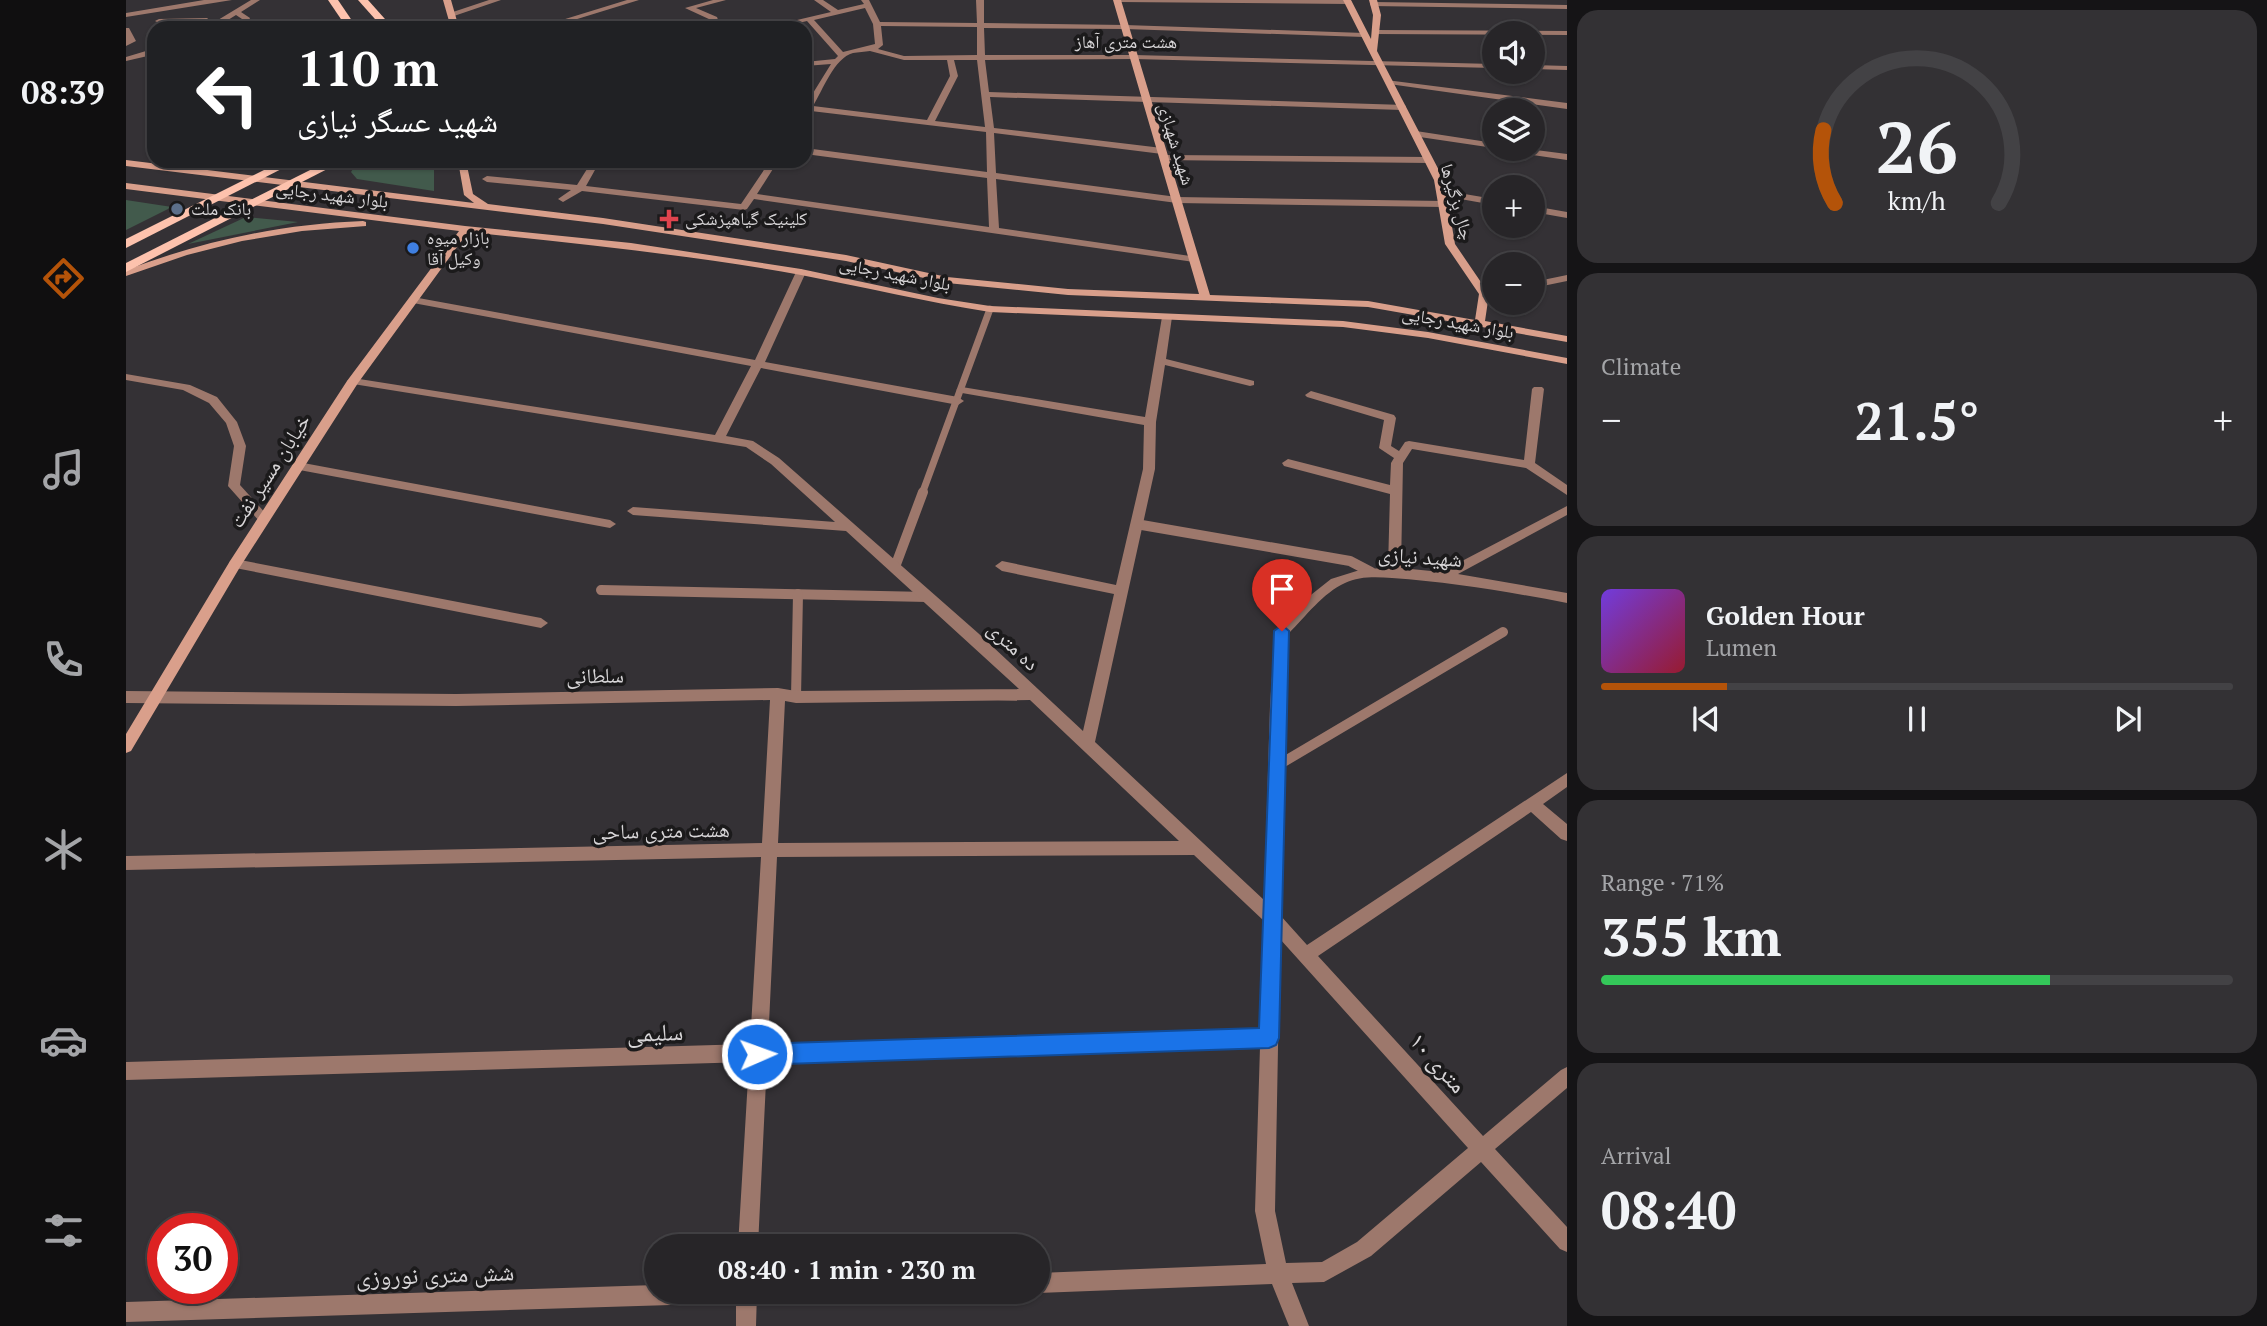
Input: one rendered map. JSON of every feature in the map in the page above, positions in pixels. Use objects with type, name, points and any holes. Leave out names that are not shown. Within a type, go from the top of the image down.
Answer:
[{"type":"main road","points":[[333,0],[347,21]]},
{"type":"main road","points":[[363,0],[382,21]]},
{"type":"main road","points":[[447,0],[453,21]]},
{"type":"main road","name":"شهید شهبازی","points":[[1118,0],[1206,296]]},
{"type":"main road","name":"چال بزگیرها","points":[[1347,1],[1429,160],[1441,193],[1451,244],[1482,284]]},
{"type":"main road","points":[[1373,2],[1377,15],[1373,51]]},
{"type":"main road","points":[[126,163],[147,165]]},
{"type":"main road","name":"بلوار شهید رجایی","points":[[172,168],[290,185],[603,221],[832,256],[947,279],[1068,292],[1368,304],[1567,339]]},
{"type":"main road","points":[[126,244],[277,168]]},
{"type":"main road","points":[[126,271],[323,168]]},
{"type":"main road","points":[[463,168],[466,188],[474,201],[513,212]]},
{"type":"main road","name":"بلوار شهید رجایی","points":[[126,186],[414,223],[631,246],[801,272],[912,296],[990,309],[1343,324],[1428,335],[1567,361]]},
{"type":"main road","points":[[126,271],[204,246],[266,233],[333,225],[414,223]]},
{"type":"main road","name":"خیابان مسیر نفت","points":[[126,747],[235,564],[353,381],[465,229]]},
{"type":"main road","points":[[912,296],[924,275]]},
{"type":"main road","points":[[938,301],[947,279]]},
{"type":"main road","name":"چال بزگیرها","points":[[1480,323],[1482,315]]},
{"type":"street","points":[[126,15],[184,4],[228,0]]},
{"type":"street","points":[[220,21],[256,0]]},
{"type":"street","points":[[451,14],[497,0]]},
{"type":"street","points":[[564,21],[635,0]]},
{"type":"street","points":[[715,21],[690,8],[722,0]]},
{"type":"street","points":[[818,0],[836,12]]},
{"type":"street","points":[[980,0],[981,58],[990,130],[989,175],[994,230]]},
{"type":"street","points":[[1118,0],[1347,1]]},
{"type":"street","points":[[1373,2],[1563,5],[1567,19]]},
{"type":"street","points":[[796,21],[865,3],[877,24],[879,45],[873,50],[852,51],[840,58],[812,63]]},
{"type":"street","points":[[236,12],[246,18],[245,21]]},
{"type":"street","points":[[159,21],[207,21]]},
{"type":"street","points":[[812,23],[840,58]]},
{"type":"street","points":[[877,24],[1125,27],[1364,35]]},
{"type":"street","points":[[126,30],[132,41],[126,44]]},
{"type":"street","points":[[1376,32],[1567,33]]},
{"type":"street","name":"هشت متری آهاز","points":[[873,50],[904,58],[1133,57],[1482,66]]},
{"type":"street","points":[[126,59],[147,54]]},
{"type":"street","points":[[812,102],[840,58]]},
{"type":"street","points":[[930,123],[954,76],[950,58]]},
{"type":"street","points":[[1545,67],[1567,68]]},
{"type":"street","points":[[1389,82],[1567,106]]},
{"type":"street","points":[[984,94],[1402,107]]},
{"type":"street","points":[[812,112],[990,130],[1163,154],[1429,160]]},
{"type":"street","points":[[1416,134],[1482,144]]},
{"type":"street","points":[[812,152],[1177,200],[1443,204]]},
{"type":"street","points":[[1545,154],[1567,157]]},
{"type":"street","points":[[563,199],[580,188],[592,168]]},
{"type":"street","points":[[487,179],[744,207],[769,168]]},
{"type":"street","points":[[1441,193],[1482,200]]},
{"type":"street","points":[[751,196],[1194,259]]},
{"type":"street","points":[[1545,211],[1567,215]]},
{"type":"street","points":[[722,434],[801,272]]},
{"type":"street","points":[[1545,283],[1567,278]]},
{"type":"street","points":[[413,300],[759,362],[960,395],[1150,422]]},
{"type":"street","points":[[1087,744],[1149,468],[1150,422],[1167,317]]},
{"type":"street","points":[[1161,360],[1250,383]]},
{"type":"street","points":[[126,377],[186,387],[214,400],[231,422],[240,446],[234,486],[264,519]]},
{"type":"street","name":"ده متری","points":[[353,381],[722,434],[749,443],[775,461],[1035,694],[1272,918]]},
{"type":"street","points":[[1529,465],[1538,389]]},
{"type":"street","points":[[1311,395],[1390,418],[1385,448],[1401,457]]},
{"type":"street","points":[[1394,574],[1396,463],[1409,445],[1529,465],[1567,491]]},
{"type":"street","points":[[1287,463],[1396,491]]},
{"type":"street","points":[[298,466],[610,524]]},
{"type":"street","points":[[1442,577],[1567,510]]},
{"type":"street","points":[[633,511],[849,527]]},
{"type":"street","points":[[235,564],[541,623]]},
{"type":"street","points":[[1002,566],[1121,591]]},
{"type":"street","name":"شهید نیازی","points":[[1299,1326],[1279,1276],[1265,1211],[1275,767],[1282,631],[1342,578],[1371,572],[1442,577],[1567,598]]},
{"type":"street","name":"سلطانی","points":[[126,697],[456,700],[1035,694]]},
{"type":"street","points":[[749,1234],[768,850],[787,695]]},
{"type":"street","points":[[1306,955],[1567,779]]},
{"type":"street","points":[[1531,803],[1567,834]]},
{"type":"street","name":"هشت متری ساحی","points":[[126,863],[768,850],[1198,848]]},
{"type":"street","name":"۱۰ متری","points":[[1272,918],[1567,1242]]},
{"type":"street","name":"سلیمی","points":[[126,1071],[1269,1038]]},
{"type":"street","points":[[1050,1283],[1279,1276],[1324,1272],[1364,1249],[1567,1076]]},
{"type":"street","name":"شش متری نوروزی","points":[[126,1312],[644,1295]]},
{"type":"street","points":[[746,1326],[747,1304]]},
{"type":"lane","points":[[895,567],[990,309]]},
{"type":"lane","points":[[1136,524],[1350,561],[1371,572]]},
{"type":"lane","points":[[601,590],[928,597]]},
{"type":"lane","points":[[787,695],[798,594]]},
{"type":"lane","points":[[1275,767],[1503,632]]},
{"type":"green space","points":[[354,168],[434,168],[434,191],[357,179],[351,172]]},
{"type":"green space","points":[[126,200],[172,207],[126,230]]},
{"type":"green space","points":[[246,217],[298,222],[188,244]]},
{"type":"place","name":"بانک ملت","points":[[177,209]]},
{"type":"place","name":"کلینیک گیاهپزشکی","points":[[669,219]]},
{"type":"place","name":"بازار میوه وکیل آقا","points":[[413,248]]},
{"type":"route","points":[[757,1054],[1269,1038],[1276,726],[1282,631]]}]
